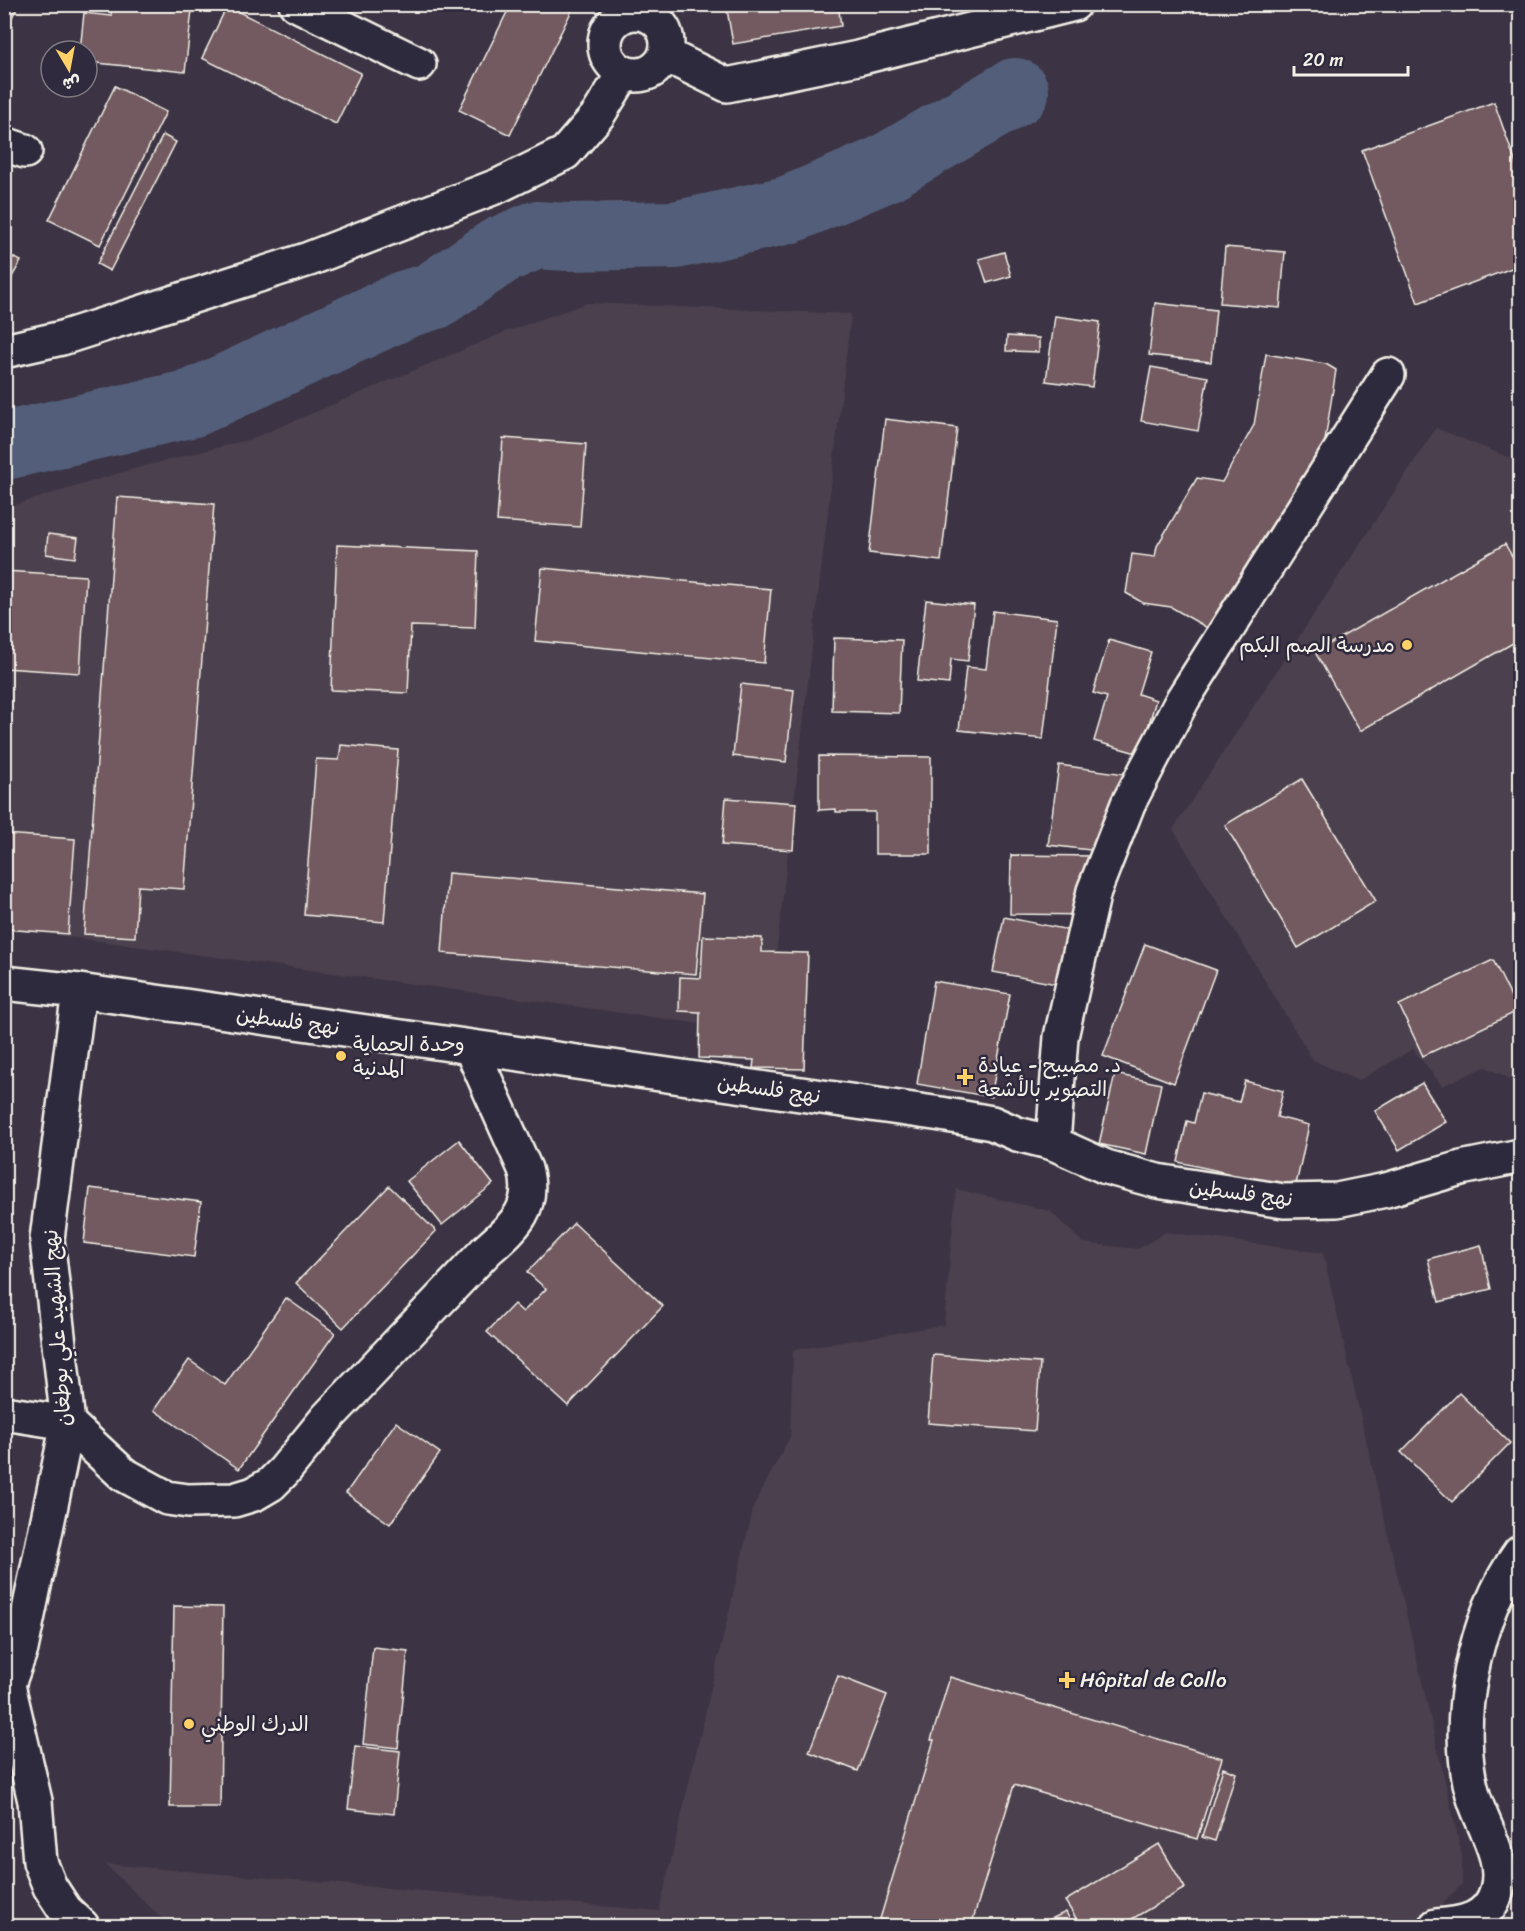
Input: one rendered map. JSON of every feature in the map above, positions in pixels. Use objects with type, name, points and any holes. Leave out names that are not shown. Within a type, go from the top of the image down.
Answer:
[{"type":"street","points":[[296,4],[419,64]]},
{"type":"street","points":[[666,55],[727,85],[858,58],[1074,4]]},
{"type":"street","points":[[625,9],[655,18],[667,35],[666,55],[654,70],[644,75],[634,76],[624,73],[609,61],[604,42],[610,25],[625,9]]},
{"type":"street","points":[[4,351],[62,338],[309,259],[500,185],[565,153],[598,115],[624,73]]},
{"type":"street","points":[[1053,1143],[1060,1038],[1094,891],[1128,804],[1183,699],[1388,375]]},
{"type":"street","name":"نهج فلسطين","points":[[4,983],[79,991],[908,1109],[992,1123],[1017,1134],[1053,1143],[1106,1167],[1157,1181],[1284,1201],[1337,1200],[1386,1190],[1461,1168],[1521,1156]]},
{"type":"street","name":"نهج الشهيد علي بوطغان","points":[[6,1690],[21,1649],[68,1423],[47,1239],[79,991]]},
{"type":"street","points":[[4,1413],[68,1423],[123,1474],[167,1498],[188,1501],[234,1500],[254,1494],[271,1484],[327,1418],[487,1250],[513,1227],[527,1203],[529,1184],[525,1169],[471,1048]]},
{"type":"street","points":[[1436,1926],[1458,1924],[1479,1918],[1490,1906],[1509,1894],[1474,1797],[1466,1758],[1466,1713],[1473,1661],[1486,1614],[1512,1565],[1521,1553]]},
{"type":"street","points":[[6,1690],[35,1801],[40,1862],[50,1887],[82,1926]]},
{"type":"shaded area","points":[[587,303],[851,314],[767,1033],[5,928],[5,508],[129,470],[251,439],[505,332]]},
{"type":"shaded area","name":"مدرسة الصم البكم","points":[[1436,428],[1520,462],[1520,1083],[1485,1067],[1442,1086],[1413,1049],[1358,1081],[1313,1060],[1173,829]]},
{"type":"shaded area","name":"Hôpital de Collo","points":[[956,1189],[1050,1211],[1083,1243],[1138,1249],[1166,1232],[1323,1253],[1462,1855],[1462,1884],[1430,1917],[1358,1926],[170,1926],[105,1864],[659,1911],[754,1505],[790,1437],[793,1350],[944,1325]]},
{"type":"building","points":[[4,4],[19,4],[7,27],[4,25]]},
{"type":"building","points":[[112,4],[143,4],[192,10],[185,72],[99,63],[99,39],[81,39],[84,13],[111,16]]},
{"type":"building","points":[[436,4],[456,4],[449,14]]},
{"type":"building","points":[[511,4],[575,4],[510,135],[459,110]]},
{"type":"building","points":[[726,4],[838,4],[841,26],[733,44]]},
{"type":"building","points":[[227,6],[361,73],[336,124],[202,58]]},
{"type":"building","points":[[115,86],[166,112],[100,245],[49,220]]},
{"type":"building","points":[[1494,102],[1520,175],[1520,265],[1418,303],[1362,150]]},
{"type":"building","points":[[163,135],[176,142],[110,271],[97,264]]},
{"type":"building","points":[[1225,247],[1285,252],[1280,308],[1220,303]]},
{"type":"building","points":[[1004,252],[1011,276],[987,283],[979,259]]},
{"type":"building","points":[[4,253],[21,261],[4,291]]},
{"type":"building","points":[[1155,303],[1216,310],[1211,362],[1149,355]]},
{"type":"building","points":[[1055,316],[1100,322],[1092,387],[1046,381]]},
{"type":"building","points":[[1007,336],[1039,338],[1039,352],[1006,351]]},
{"type":"building","points":[[1266,354],[1326,364],[1336,370],[1324,447],[1216,633],[1171,607],[1143,603],[1126,593],[1132,554],[1155,557],[1157,546],[1197,478],[1222,482],[1254,425]]},
{"type":"building","points":[[1151,367],[1208,377],[1198,431],[1141,421]]},
{"type":"building","points":[[885,419],[957,428],[941,561],[869,553]]},
{"type":"building","points":[[503,438],[586,444],[580,527],[497,521]]},
{"type":"building","points":[[117,497],[214,504],[184,889],[138,886],[135,937],[84,934]]},
{"type":"building","points":[[48,534],[78,538],[75,558],[46,554]]},
{"type":"building","points":[[1505,544],[1520,570],[1520,639],[1360,731],[1315,652]]},
{"type":"building","points":[[337,545],[478,551],[475,628],[411,626],[408,693],[331,690]]},
{"type":"building","points":[[542,568],[771,589],[764,663],[535,641]]},
{"type":"building","points":[[4,571],[86,576],[80,673],[4,668]]},
{"type":"building","points":[[926,600],[974,605],[968,661],[951,659],[949,684],[917,681]]},
{"type":"building","points":[[993,611],[1057,619],[1043,739],[959,730],[966,667],[986,669]]},
{"type":"building","points":[[834,638],[902,640],[899,713],[832,711]]},
{"type":"building","points":[[1109,640],[1151,652],[1138,694],[1156,700],[1140,754],[1094,741],[1107,697],[1093,693]]},
{"type":"building","points":[[741,684],[794,690],[786,762],[733,756]]},
{"type":"building","points":[[341,745],[398,750],[384,922],[304,915],[316,759],[339,760]]},
{"type":"building","points":[[819,756],[931,757],[931,854],[875,854],[875,812],[819,810]]},
{"type":"building","points":[[1059,765],[1133,775],[1107,852],[1048,845]]},
{"type":"building","points":[[1302,779],[1376,901],[1298,948],[1225,825]]},
{"type":"building","points":[[726,798],[796,803],[793,850],[722,845]]},
{"type":"building","points":[[4,834],[75,839],[68,934],[4,929]]},
{"type":"building","points":[[1011,855],[1097,856],[1096,915],[1010,914]]},
{"type":"building","points":[[448,873],[703,894],[696,974],[442,953]]},
{"type":"building","points":[[1004,917],[1084,933],[1072,987],[993,972]]},
{"type":"building","points":[[703,936],[762,938],[762,952],[808,953],[804,1069],[753,1068],[754,1060],[699,1058],[700,1012],[679,1011],[680,977],[701,978]]},
{"type":"building","points":[[1145,944],[1216,970],[1174,1083],[1103,1056]]},
{"type":"building","points":[[1493,960],[1518,1011],[1423,1056],[1399,1005]]},
{"type":"building","points":[[934,981],[1010,994],[991,1097],[917,1084]]},
{"type":"building","points":[[1115,1074],[1161,1084],[1146,1154],[1099,1144]]},
{"type":"building","points":[[1245,1081],[1283,1091],[1277,1117],[1309,1125],[1294,1194],[1227,1178],[1228,1173],[1178,1162],[1187,1121],[1194,1123],[1201,1093],[1239,1102]]},
{"type":"building","points":[[1422,1083],[1446,1122],[1399,1150],[1375,1111]]},
{"type":"building","points":[[459,1140],[493,1184],[442,1225],[407,1181]]},
{"type":"building","points":[[389,1186],[436,1231],[343,1328],[296,1283]]},
{"type":"building","points":[[90,1188],[201,1202],[194,1257],[84,1243]]},
{"type":"building","points":[[574,1223],[663,1306],[568,1406],[487,1332],[514,1304],[523,1312],[546,1289],[527,1272]]},
{"type":"building","points":[[1481,1245],[1491,1289],[1439,1302],[1428,1259]]},
{"type":"building","points":[[286,1298],[335,1333],[239,1469],[154,1410],[189,1360],[225,1385]]},
{"type":"building","points":[[933,1355],[1040,1363],[1035,1431],[928,1423]]},
{"type":"building","points":[[1459,1393],[1510,1443],[1452,1502],[1401,1452]]},
{"type":"building","points":[[396,1422],[440,1453],[390,1524],[346,1493]]},
{"type":"building","points":[[4,1447],[13,1448],[4,1498]]},
{"type":"building","points":[[174,1606],[223,1607],[220,1807],[170,1807]]},
{"type":"building","points":[[373,1647],[408,1651],[398,1748],[363,1744]]},
{"type":"building","points":[[838,1676],[887,1695],[858,1771],[809,1752]]},
{"type":"building","points":[[950,1677],[1222,1758],[1197,1839],[1014,1785],[971,1926],[907,1926],[880,1919],[934,1740],[931,1740]]},
{"type":"building","points":[[355,1746],[400,1751],[394,1814],[348,1809]]},
{"type":"building","points":[[1223,1768],[1236,1773],[1215,1841],[1202,1837]]},
{"type":"building","points":[[1159,1844],[1185,1888],[1120,1926],[1081,1926],[1065,1901]]},
{"type":"building","points":[[1066,1912],[1073,1926],[1036,1926]]},
{"type":"waterway","points":[[4,446],[193,403],[406,304],[433,296],[501,250],[536,235],[568,237],[675,235],[788,210],[884,169],[1015,92]]},
{"type":"place","name":"مدرسة الصم البكم","points":[[1407,645]]},
{"type":"place","name":"وحدة الحماية المدنية","points":[[341,1056]]},
{"type":"place","name":"د. مصيبح - عيادة التصوير بالأشعة","points":[[965,1077]]},
{"type":"place","name":"Hôpital de Collo","points":[[1067,1680]]},
{"type":"place","name":"الدرك الوطني","points":[[189,1724]]}]
